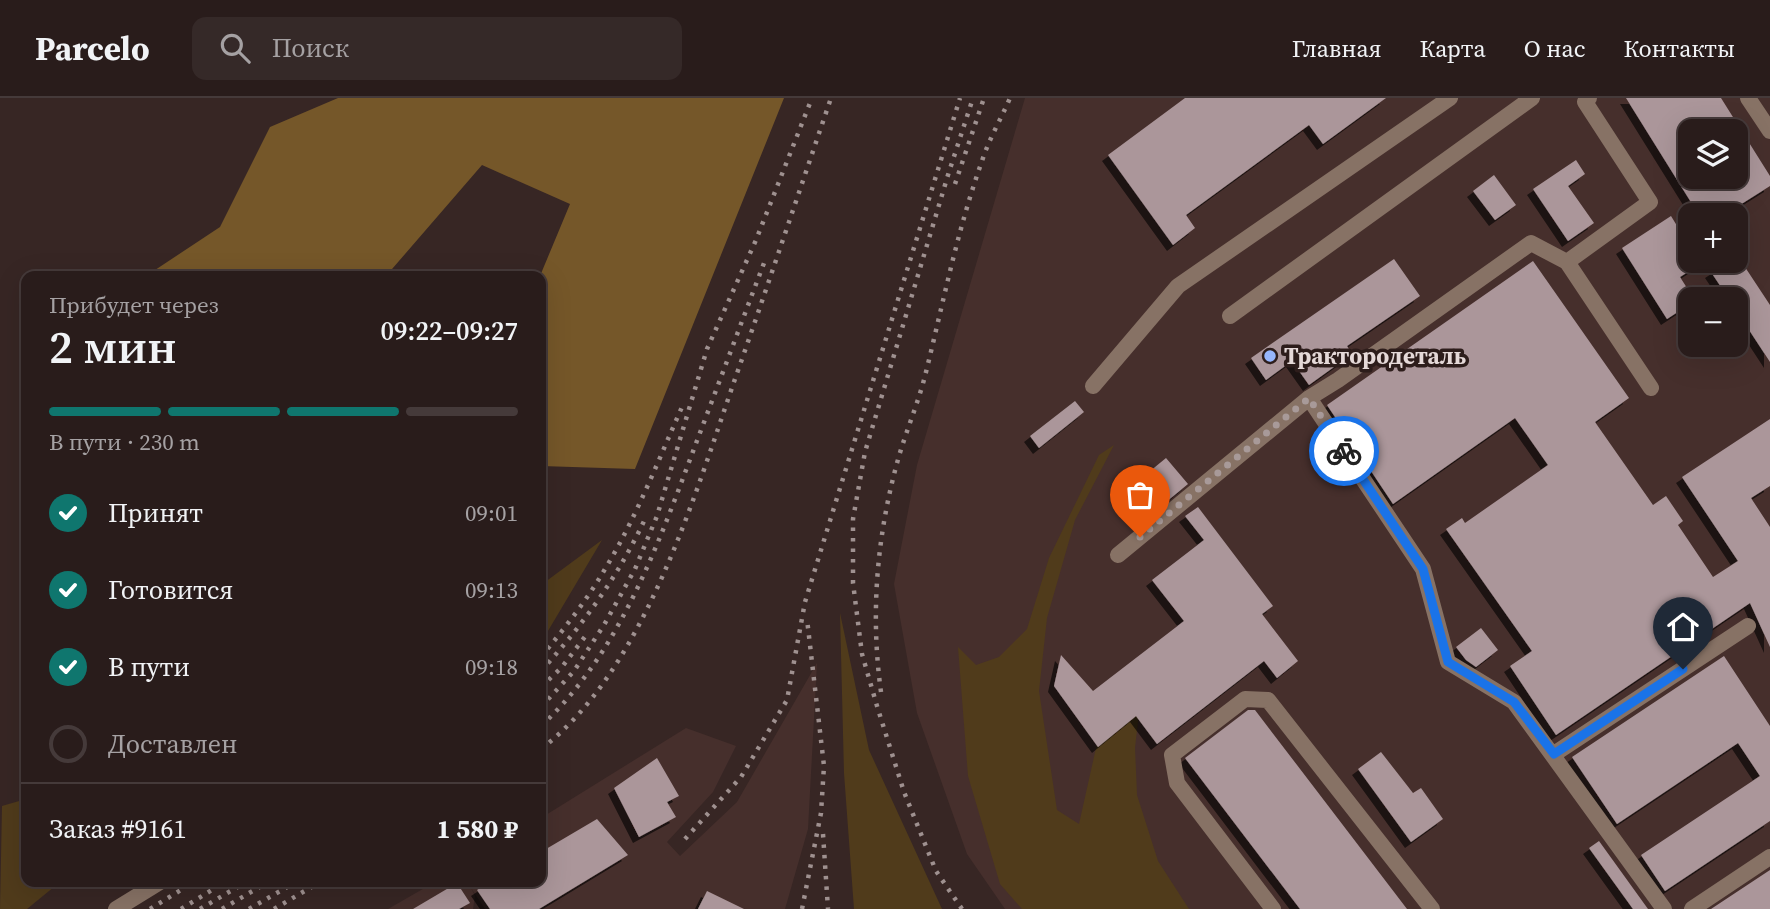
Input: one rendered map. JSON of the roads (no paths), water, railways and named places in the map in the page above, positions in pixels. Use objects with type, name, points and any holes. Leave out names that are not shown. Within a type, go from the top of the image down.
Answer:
[{"type":"street","points":[[1093,386],[1178,286],[1450,98]]},
{"type":"street","points":[[1230,316],[1532,98]]},
{"type":"street","points":[[1567,261],[1650,202],[1585,102],[1589,98]]},
{"type":"street","points":[[1748,98],[1770,131]]},
{"type":"street","points":[[1118,555],[1309,398],[1531,243],[1567,261],[1651,388]]},
{"type":"street","points":[[1309,398],[1423,569],[1448,662],[1514,702],[1664,909]]},
{"type":"street","points":[[1554,754],[1748,626]]},
{"type":"street","points":[[1273,909],[1177,783],[1172,755],[1245,699],[1268,700],[1432,909]]},
{"type":"street","points":[[1692,909],[1770,857]]},
{"type":"street","points":[[116,909],[152,887]]},
{"type":"railway","points":[[546,702],[574,671],[604,625],[635,569],[657,516],[707,349],[756,240],[812,98]]},
{"type":"railway","points":[[546,744],[577,716],[609,675],[637,629],[661,579],[702,476],[831,98]]},
{"type":"railway","points":[[685,839],[741,777],[787,700],[805,602],[960,98]]},
{"type":"railway","points":[[962,909],[936,871],[904,792],[862,654],[853,583],[853,519],[865,452],[973,98]]},
{"type":"railway","points":[[955,184],[984,98]]},
{"type":"railway","points":[[881,692],[876,603],[881,544],[891,485],[925,376],[973,187],[988,145],[1010,98]]},
{"type":"railway","points":[[546,721],[594,664],[636,592],[669,515],[764,263]]},
{"type":"railway","points":[[546,651],[583,603],[616,550],[682,407]]},
{"type":"railway","points":[[546,665],[599,599],[624,560],[645,519]]},
{"type":"railway","points":[[802,909],[821,813],[824,766],[807,619]]},
{"type":"railway","points":[[546,682],[562,667],[587,634]]},
{"type":"railway","points":[[823,834],[828,909]]},
{"type":"railway","points":[[150,909],[186,887]]},
{"type":"railway","points":[[181,909],[217,887]]},
{"type":"railway","points":[[200,909],[237,887]]},
{"type":"railway","points":[[222,909],[259,887]]},
{"type":"railway","points":[[249,909],[287,887]]},
{"type":"railway","points":[[274,909],[311,887]]},
{"type":"place","name":"Трактородеталь","points":[[1270,356]]}]
